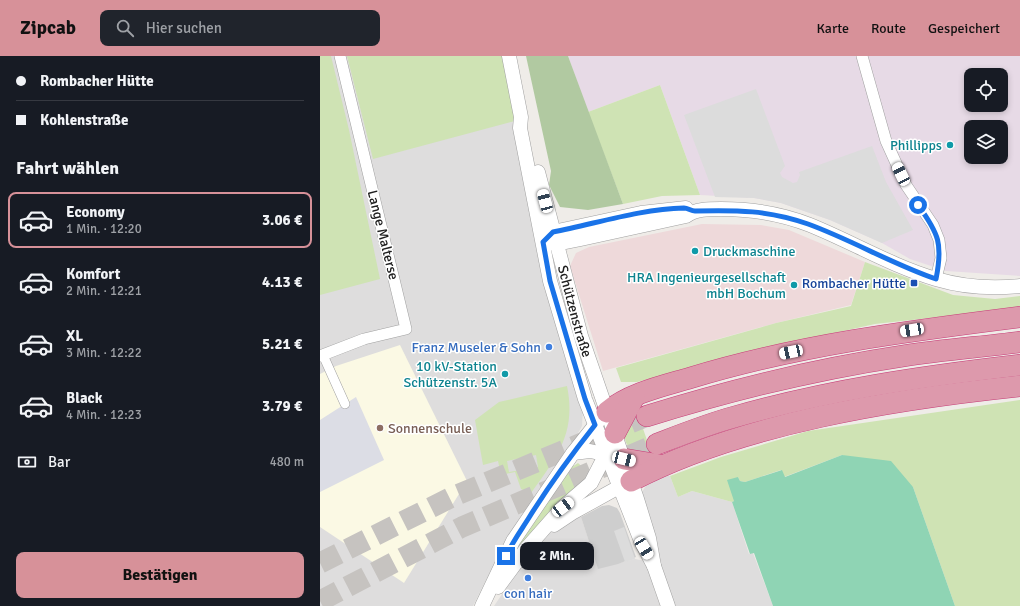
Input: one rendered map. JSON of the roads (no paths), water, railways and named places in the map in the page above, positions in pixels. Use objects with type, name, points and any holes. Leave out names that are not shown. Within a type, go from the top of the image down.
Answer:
[{"type":"highway","points":[[601,418],[620,401],[714,371],[821,346],[928,328],[1020,317]]},
{"type":"highway","points":[[647,416],[753,385],[832,368],[904,356],[1020,342]]},
{"type":"highway","points":[[657,444],[734,417],[800,400],[888,382],[1020,365]]},
{"type":"highway","points":[[625,484],[660,465],[740,438],[849,411],[942,396],[1020,386]]},
{"type":"highway","points":[[615,433],[634,397]]},
{"type":"highway","points":[[615,456],[660,465]]},
{"type":"street","name":"Lange Malterse","points":[[340,56],[406,329],[364,339],[322,355],[345,404]]},
{"type":"street","name":"Schützenstraße","points":[[509,56],[521,117],[520,128],[550,239],[581,336],[601,418]]},
{"type":"street","points":[[862,56],[886,141],[906,185],[933,225],[939,240],[941,258],[936,279]]},
{"type":"street","points":[[550,239],[641,213],[685,208],[693,211],[734,209],[776,215],[808,224],[906,269],[936,279],[986,288],[1020,286]]},
{"type":"street","points":[[482,606],[563,507],[591,483],[615,456],[615,433],[601,418]]},
{"type":"street","points":[[482,606],[513,541],[572,453],[601,418]]},
{"type":"street","points":[[601,418],[625,484],[649,538],[654,566],[668,606]]},
{"type":"street","points":[[572,453],[590,451],[615,456]]},
{"type":"street","points":[[532,543],[572,513],[625,484]]},
{"type":"tunnel","points":[[320,563],[452,497],[647,416]]},
{"type":"tunnel","points":[[320,601],[462,527],[657,444]]},
{"type":"place","name":"Phillipps","points":[[950,145]]},
{"type":"place","name":"Druckmaschine","points":[[695,251]]},
{"type":"place","name":"Rombacher Hütte","points":[[914,283]]},
{"type":"place","name":"HRA Ingenieurgesellschaft mbH Bochum","points":[[794,285]]},
{"type":"place","name":"Franz Museler & Sohn","points":[[549,347]]},
{"type":"place","name":"10 kV-Station Schützenstr. 5A","points":[[505,374]]},
{"type":"place","name":"Sonnenschule","points":[[380,428]]},
{"type":"place","name":"con hair","points":[[528,578]]}]
